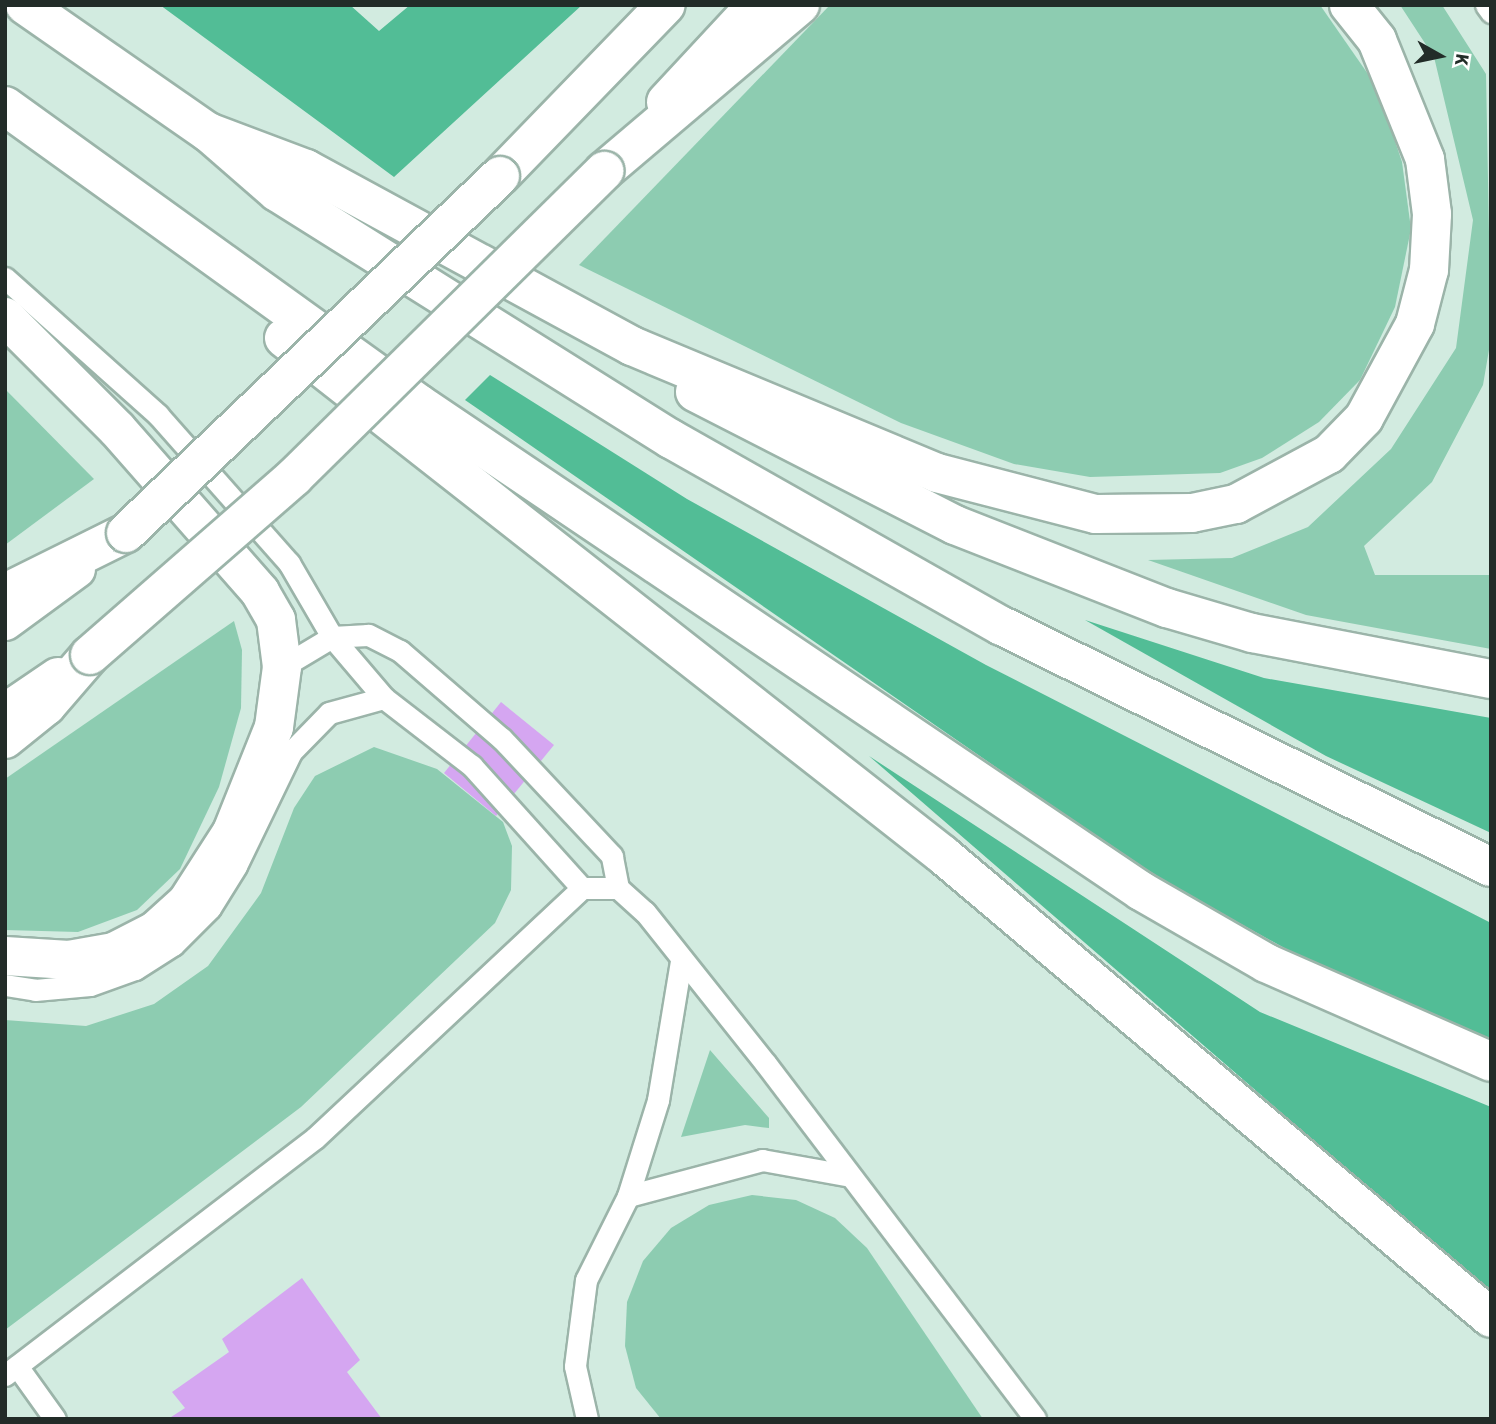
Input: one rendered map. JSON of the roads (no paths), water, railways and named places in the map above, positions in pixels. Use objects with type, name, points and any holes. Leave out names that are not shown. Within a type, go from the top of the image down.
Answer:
[{"type":"main road","points":[[25,5],[208,132],[277,192],[363,250],[766,494],[1002,626],[1491,867]]},
{"type":"main road","points":[[5,621],[126,533],[499,176],[666,5]]},
{"type":"main road","points":[[5,713],[90,655],[294,477],[604,171],[756,5]]},
{"type":"main road","points":[[604,171],[800,5]]},
{"type":"main road","points":[[632,346],[937,473],[1050,507],[1096,514],[1192,513],[1279,485],[1329,454],[1364,418],[1415,324],[1429,270],[1432,214],[1425,159],[1377,40],[1349,5]]},
{"type":"main road","points":[[5,106],[243,279],[837,690],[1141,891],[1266,963],[1491,1062]]},
{"type":"main road","points":[[208,132],[306,169],[632,346],[753,426],[1052,567],[1252,633],[1491,679]]},
{"type":"main road","points":[[243,279],[272,328],[943,855],[1491,1318]]},
{"type":"main road","points":[[5,317],[117,429],[260,593],[275,620],[282,667],[274,727],[232,832],[187,902],[155,931],[114,952],[69,960],[5,956]]},
{"type":"main road","points":[[5,593],[126,533]]},
{"type":"main road","points":[[5,739],[46,706],[90,655]]},
{"type":"lane","points":[[1486,5],[1491,12]]},
{"type":"lane","points":[[5,278],[158,415],[289,563],[332,637],[384,698],[472,766],[582,888]]},
{"type":"lane","points":[[282,667],[332,637],[368,635],[400,651],[502,739],[612,856],[618,888],[645,912],[851,1176],[1032,1417]]},
{"type":"lane","points":[[5,985],[35,990],[90,985],[135,969],[173,945],[210,908],[236,866],[291,752],[329,713],[384,698]]},
{"type":"lane","points":[[55,1419],[11,1370],[315,1138],[582,888],[618,888]]},
{"type":"lane","points":[[587,1419],[575,1366],[586,1280],[628,1196],[658,1100],[681,961]]},
{"type":"lane","points":[[628,1196],[699,1172],[762,1160],[851,1176]]}]
